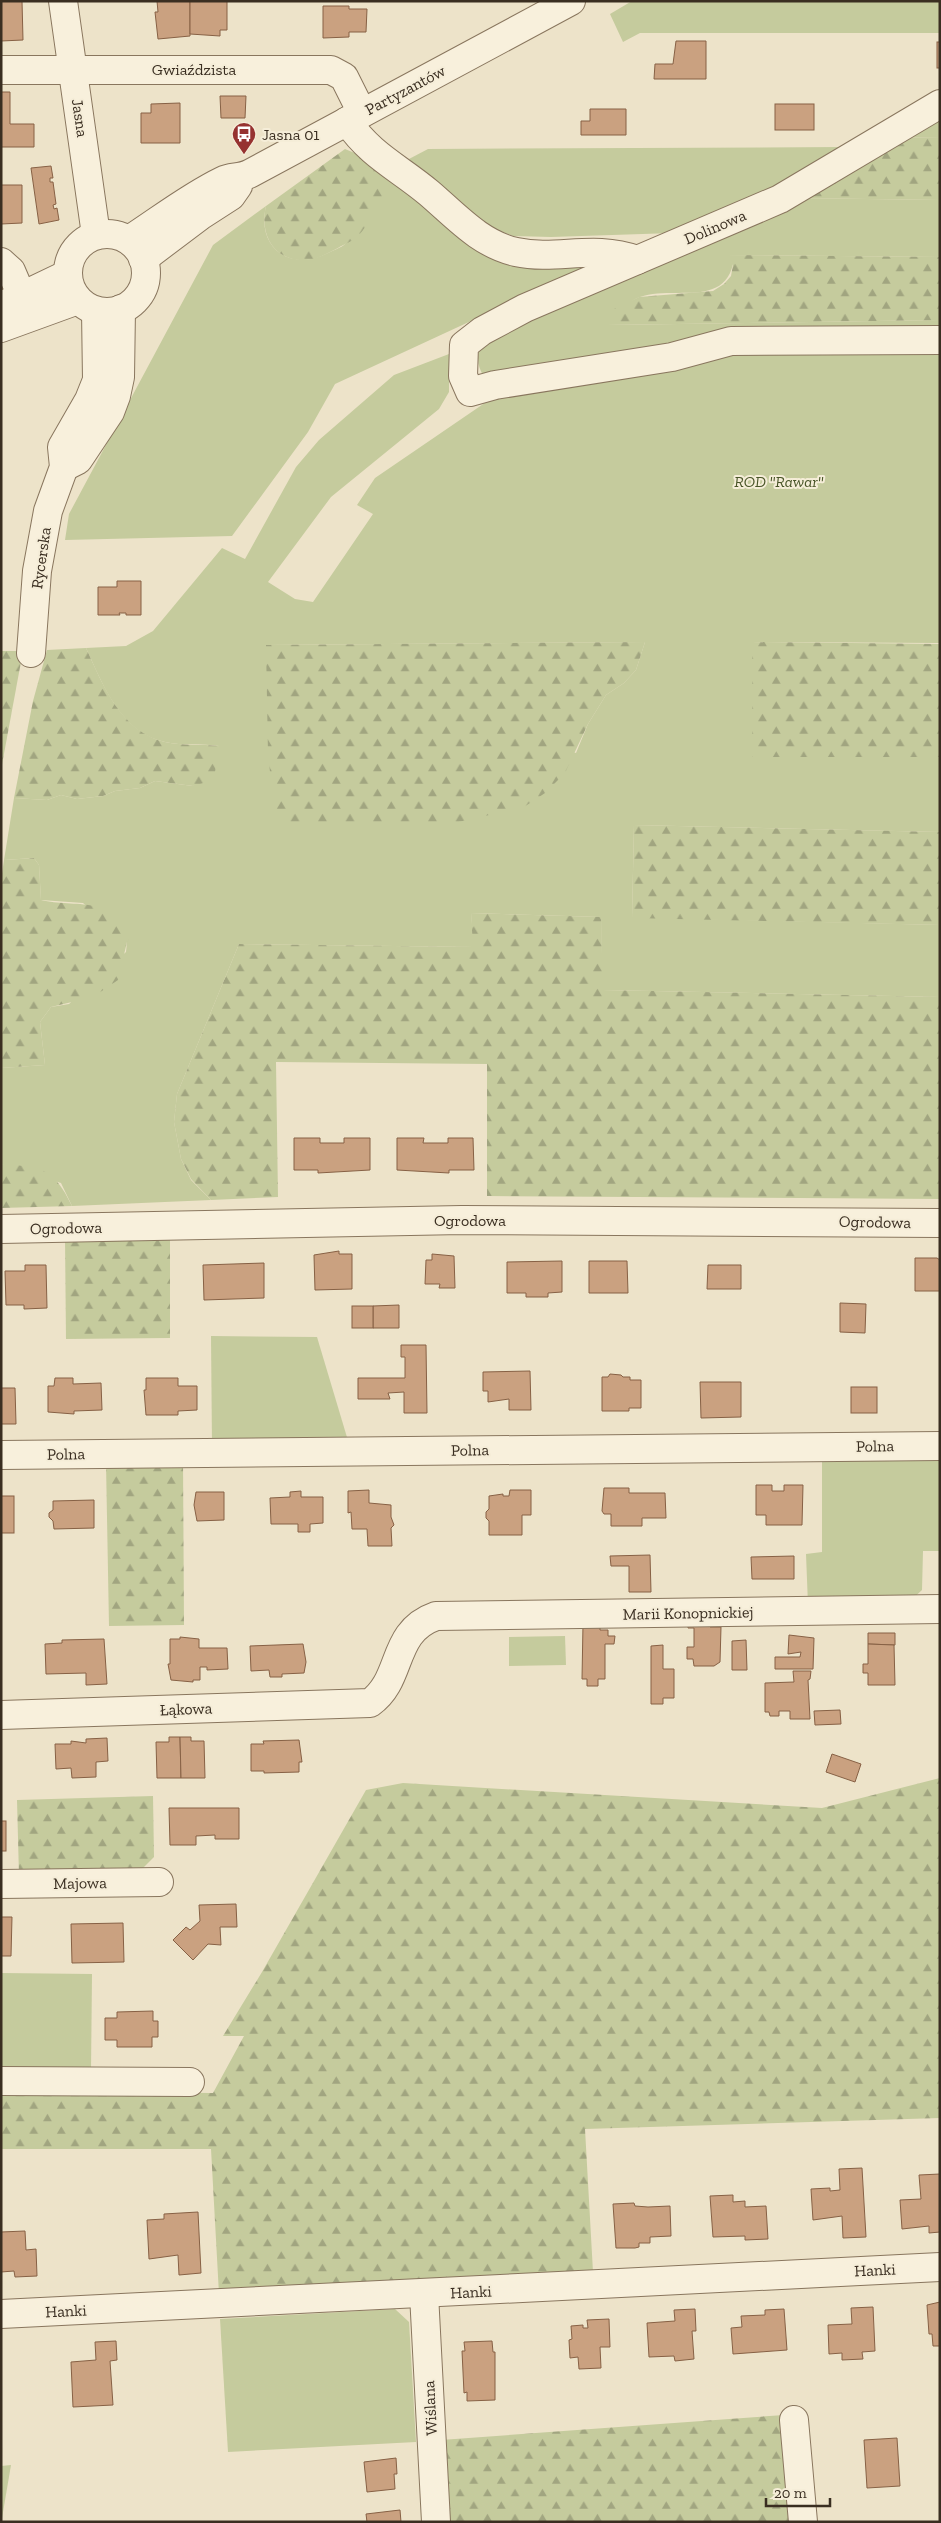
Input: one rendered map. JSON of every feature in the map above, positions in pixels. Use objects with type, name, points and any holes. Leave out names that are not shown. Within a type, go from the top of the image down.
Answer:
[{"type":"street","name":"Jasna","points":[[63,1],[96,235]]},
{"type":"street","name":"Partyzantów","points":[[136,249],[192,221],[231,196],[238,187],[239,179],[571,1]]},
{"type":"street","name":"Gwiaździsta","points":[[1,70],[332,70],[344,77],[357,135],[382,159],[428,192],[485,240],[516,252],[544,254],[590,251],[617,253],[637,260]]},
{"type":"street","name":"Dolinowa","points":[[940,104],[780,199],[525,308],[482,331],[464,345],[463,376],[470,392],[495,385],[672,357],[731,341],[940,340]]},
{"type":"street","points":[[18,306],[98,306],[135,300],[142,291],[145,280],[136,249],[112,234],[96,235],[84,240],[70,259],[68,282],[98,306]]},
{"type":"street","points":[[1,262],[9,268],[18,306]]},
{"type":"street","points":[[1,328],[18,306],[68,274]]},
{"type":"street","name":"Rycerska","points":[[31,652],[37,571],[43,536],[56,486],[64,467],[62,447],[93,417],[97,380],[98,306]]},
{"type":"street","name":"Ogrodowa","points":[[1,1229],[462,1220],[940,1223]]},
{"type":"street","name":"Polna","points":[[1,1454],[940,1446]]},
{"type":"street","name":"Marii Konopnickiej","points":[[370,1703],[377,1698],[387,1683],[409,1633],[420,1623],[436,1616],[940,1609]]},
{"type":"street","name":"Łąkowa","points":[[1,1715],[370,1703]]},
{"type":"street","name":"Majowa","points":[[1,1884],[159,1882]]},
{"type":"street","points":[[1,2081],[190,2082]]},
{"type":"street","name":"Hanki","points":[[1,2314],[940,2267]]},
{"type":"street","name":"Wiślana","points":[[424,2294],[436,2522]]},
{"type":"street","points":[[794,2420],[803,2522]]},
{"type":"green space","points":[[632,1],[940,1],[940,33],[640,33],[623,42],[610,14]]},
{"type":"green space","points":[[940,111],[940,138],[888,137]]},
{"type":"green space","points":[[888,137],[940,138],[940,200],[795,198]]},
{"type":"green space","points":[[843,147],[745,206],[673,233],[551,237],[513,236],[478,222],[409,159],[428,149]]},
{"type":"green space","points":[[345,149],[362,156],[387,175],[384,194],[376,209],[358,236],[330,252],[310,260],[285,256],[277,251],[267,236],[264,216],[266,206]]},
{"type":"green space","points":[[387,175],[471,247],[510,263],[587,261],[596,271],[471,321],[335,384],[308,432],[232,536],[65,540],[69,514],[213,245],[266,206],[264,221],[266,234],[271,245],[279,253],[289,258],[301,260],[328,253],[347,242]]},
{"type":"green space","name":"ROD \"Rawar\"","points":[[795,198],[940,200],[940,257],[726,255],[733,264],[727,278],[719,286],[708,291],[653,294],[640,297],[627,305],[608,325],[940,320],[940,643],[752,642],[752,756],[940,757],[940,832],[634,825],[632,917],[940,925],[940,997],[602,990],[601,917],[471,913],[474,947],[239,944],[177,1094],[174,1122],[181,1159],[191,1180],[211,1200],[72,1206],[61,1183],[1,1164],[1,1068],[45,1065],[40,1022],[51,1007],[69,1004],[126,952],[127,942],[83,903],[41,900],[39,865],[34,858],[4,860],[14,798],[47,800],[61,795],[77,799],[103,796],[115,791],[140,788],[155,781],[193,786],[219,746],[165,742],[150,737],[136,729],[115,706],[86,648],[126,646],[153,631],[222,548],[245,559],[296,467],[319,440],[394,375],[449,354],[449,392],[439,409],[331,497],[268,582],[295,599],[313,602],[373,514],[357,505],[375,478],[495,396],[479,365],[478,359],[481,344]],"holes":[[[645,642],[636,670],[624,683],[606,695],[588,724],[576,753],[267,645]]]},
{"type":"green space","points":[[725,255],[940,257],[940,320],[607,325],[612,310],[639,297],[713,291],[724,284],[731,276],[733,265]]},
{"type":"green space","points":[[645,642],[636,670],[624,683],[606,695],[588,724],[565,773],[545,793],[524,807],[454,823],[276,825],[268,754],[266,645]]},
{"type":"green space","points":[[752,642],[940,644],[940,757],[752,757]]},
{"type":"green space","points":[[86,648],[99,677],[115,705],[136,728],[150,737],[165,742],[219,746],[215,772],[207,782],[193,786],[155,781],[140,788],[115,791],[103,796],[77,799],[61,795],[47,800],[14,798],[33,701],[47,650]]},
{"type":"green space","points":[[1,651],[23,651],[1,770]]},
{"type":"green space","points":[[634,825],[940,832],[940,925],[632,918]]},
{"type":"green space","points":[[34,858],[39,865],[41,900],[80,904],[104,909],[115,914],[124,923],[131,936],[127,942],[118,980],[93,997],[51,1007],[40,1022],[45,1065],[1,1068],[1,880],[4,860]]},
{"type":"green space","points":[[471,913],[601,917],[603,990],[940,997],[940,1199],[487,1196],[487,1064],[276,1062],[278,1197],[211,1200],[191,1179],[181,1159],[174,1122],[177,1094],[239,944],[473,947]]},
{"type":"green space","points":[[1,1164],[36,1168],[52,1176],[59,1183],[72,1206],[1,1208]]},
{"type":"green space","points":[[170,1237],[170,1338],[66,1339],[65,1238]]},
{"type":"green space","points":[[211,1336],[317,1337],[349,1444],[212,1446]]},
{"type":"green space","points":[[822,1459],[940,1459],[940,1551],[923,1551],[922,1590],[909,1602],[808,1605],[806,1554],[822,1552]]},
{"type":"green space","points":[[183,1461],[184,1625],[109,1626],[106,1463]]},
{"type":"green space","points":[[565,1636],[566,1665],[509,1666],[509,1637]]},
{"type":"green space","points":[[940,1778],[940,2118],[585,2129],[593,2272],[219,2294],[211,2149],[1,2149],[1,2091],[213,2093],[244,2036],[223,2036],[262,1972],[366,1790],[403,1783],[822,1808]]},
{"type":"green space","points":[[153,1796],[154,1857],[137,1874],[19,1876],[17,1800]]},
{"type":"green space","points":[[1,1973],[92,1974],[91,2071],[1,2071]]},
{"type":"green space","points":[[395,2309],[409,2322],[416,2442],[228,2452],[220,2319]]},
{"type":"green space","points":[[784,2415],[794,2522],[445,2522],[441,2440]]},
{"type":"green space","points":[[11,2465],[2,2518],[1,2518],[1,2466]]},
{"type":"building","points":[[1,1],[22,1],[23,40],[1,41]]},
{"type":"building","points":[[157,1],[190,1],[190,36],[158,39],[155,12],[158,12]]},
{"type":"building","points":[[190,1],[227,1],[227,30],[220,30],[220,36],[190,34]]},
{"type":"building","points":[[323,6],[349,6],[349,9],[367,9],[366,32],[349,32],[349,37],[323,38]]},
{"type":"building","points":[[676,41],[706,41],[706,79],[654,79],[655,64],[673,64]]},
{"type":"building","points":[[937,42],[940,42],[940,68],[937,68]]},
{"type":"building","points":[[1,92],[10,92],[10,124],[34,124],[34,147],[1,147]]},
{"type":"building","points":[[220,96],[246,96],[245,118],[221,118]]},
{"type":"building","points":[[180,103],[180,143],[141,143],[141,113],[151,113],[151,104]]},
{"type":"building","points":[[775,104],[814,104],[814,130],[775,130]]},
{"type":"building","points":[[590,109],[626,109],[626,135],[581,135],[581,121],[590,121]]},
{"type":"building","points":[[51,166],[53,178],[50,178],[50,182],[53,182],[56,204],[53,205],[54,209],[57,208],[59,220],[39,224],[31,168]]},
{"type":"building","points":[[1,185],[22,185],[22,223],[1,224]]},
{"type":"building","points":[[117,581],[141,581],[141,615],[119,613],[120,615],[98,615],[98,587],[117,587]]},
{"type":"building","points":[[294,1138],[320,1138],[320,1143],[344,1143],[344,1138],[370,1138],[370,1170],[318,1173],[318,1170],[294,1170]]},
{"type":"building","points":[[397,1138],[424,1138],[423,1143],[448,1143],[448,1138],[473,1138],[474,1170],[449,1170],[449,1173],[397,1170]]},
{"type":"building","points":[[339,1251],[339,1254],[352,1254],[352,1289],[315,1290],[314,1255]]},
{"type":"building","points":[[432,1254],[454,1256],[455,1288],[439,1288],[440,1284],[425,1284],[426,1260],[432,1260]]},
{"type":"building","points":[[915,1258],[937,1258],[940,1260],[940,1291],[915,1291]]},
{"type":"building","points":[[562,1261],[562,1292],[548,1293],[548,1297],[526,1297],[526,1293],[507,1293],[507,1262]]},
{"type":"building","points":[[589,1261],[627,1261],[628,1293],[589,1293]]},
{"type":"building","points":[[264,1263],[264,1298],[204,1300],[203,1265]]},
{"type":"building","points":[[25,1265],[46,1265],[47,1308],[24,1309],[24,1305],[6,1305],[5,1271],[25,1271]]},
{"type":"building","points":[[708,1265],[741,1265],[741,1289],[707,1289]]},
{"type":"building","points":[[840,1303],[866,1304],[865,1333],[840,1332]]},
{"type":"building","points":[[399,1305],[399,1328],[373,1328],[373,1306]]},
{"type":"building","points":[[352,1306],[373,1306],[373,1328],[352,1328]]},
{"type":"building","points":[[401,1345],[426,1345],[427,1413],[404,1413],[404,1392],[388,1393],[390,1399],[358,1399],[358,1378],[405,1378],[405,1357],[401,1357]]},
{"type":"building","points":[[530,1371],[531,1410],[509,1410],[509,1399],[488,1402],[488,1391],[483,1391],[483,1372]]},
{"type":"building","points":[[610,1374],[630,1377],[630,1380],[641,1380],[641,1408],[629,1408],[629,1411],[602,1411],[602,1377],[608,1377]]},
{"type":"building","points":[[55,1378],[73,1378],[73,1384],[101,1383],[102,1410],[74,1411],[74,1414],[48,1412],[48,1386],[54,1386]]},
{"type":"building","points":[[146,1378],[178,1378],[178,1386],[197,1386],[197,1410],[178,1411],[178,1415],[146,1415],[144,1390],[146,1390]]},
{"type":"building","points":[[700,1382],[741,1382],[741,1417],[701,1418]]},
{"type":"building","points":[[851,1387],[877,1387],[877,1413],[851,1413]]},
{"type":"building","points":[[1,1388],[15,1388],[16,1424],[1,1424]]},
{"type":"building","points":[[756,1485],[772,1485],[772,1491],[784,1491],[784,1485],[803,1485],[802,1525],[766,1525],[766,1515],[756,1515]]},
{"type":"building","points":[[604,1488],[629,1488],[629,1493],[665,1493],[666,1518],[642,1518],[642,1526],[611,1526],[611,1514],[604,1514],[602,1511]]},
{"type":"building","points":[[369,1490],[369,1503],[391,1505],[391,1517],[394,1525],[391,1528],[392,1546],[368,1546],[367,1529],[352,1529],[351,1512],[348,1513],[348,1491]]},
{"type":"building","points":[[510,1490],[531,1490],[531,1515],[522,1515],[522,1535],[489,1535],[489,1521],[486,1518],[486,1512],[489,1509],[489,1496],[503,1494],[503,1496],[509,1496]]},
{"type":"building","points":[[301,1491],[301,1497],[323,1497],[323,1523],[310,1524],[310,1532],[298,1532],[298,1524],[271,1524],[270,1498],[290,1497],[290,1492]]},
{"type":"building","points":[[196,1492],[224,1492],[224,1520],[197,1521],[194,1505]]},
{"type":"building","points":[[1,1496],[14,1496],[14,1533],[1,1533]]},
{"type":"building","points":[[94,1500],[94,1528],[54,1529],[53,1521],[49,1517],[49,1513],[53,1510],[53,1501]]},
{"type":"building","points":[[650,1555],[651,1592],[629,1592],[629,1566],[611,1566],[610,1556]]},
{"type":"building","points":[[794,1556],[794,1579],[752,1579],[751,1557]]},
{"type":"building","points":[[688,1620],[710,1620],[710,1627],[721,1627],[720,1662],[714,1666],[694,1666],[693,1659],[687,1659],[687,1647],[694,1647],[694,1628],[688,1628]]},
{"type":"building","points":[[583,1624],[600,1624],[600,1630],[608,1630],[608,1636],[615,1636],[614,1644],[605,1644],[605,1679],[598,1679],[598,1686],[587,1686],[587,1679],[582,1679]]},
{"type":"building","points":[[868,1633],[895,1633],[895,1645],[868,1644]]},
{"type":"building","points":[[789,1635],[814,1638],[813,1669],[775,1669],[775,1657],[800,1657],[801,1652],[788,1654]]},
{"type":"building","points":[[180,1637],[199,1639],[199,1648],[227,1648],[228,1669],[207,1670],[207,1667],[200,1667],[200,1680],[193,1680],[193,1682],[171,1680],[168,1664],[170,1664],[170,1639],[180,1639]]},
{"type":"building","points":[[104,1639],[107,1684],[86,1685],[86,1673],[46,1674],[45,1644],[62,1643],[62,1640]]},
{"type":"building","points":[[746,1640],[747,1670],[732,1670],[732,1641]]},
{"type":"building","points":[[303,1644],[306,1662],[304,1673],[282,1674],[282,1677],[270,1677],[269,1670],[251,1671],[250,1646]]},
{"type":"building","points":[[868,1644],[894,1645],[895,1685],[868,1685],[868,1673],[863,1673],[863,1664],[868,1664]]},
{"type":"building","points":[[663,1645],[663,1669],[674,1669],[674,1698],[663,1698],[663,1704],[651,1704],[651,1646]]},
{"type":"building","points":[[793,1671],[811,1671],[810,1679],[808,1680],[810,1719],[790,1719],[790,1711],[779,1711],[779,1716],[770,1716],[769,1712],[765,1712],[765,1683],[794,1682]]},
{"type":"building","points":[[840,1710],[841,1724],[815,1725],[814,1711]]},
{"type":"building","points":[[169,1737],[180,1737],[181,1778],[157,1778],[156,1742],[169,1742]]},
{"type":"building","points":[[180,1737],[191,1737],[191,1741],[204,1741],[205,1778],[181,1778]]},
{"type":"building","points":[[107,1738],[108,1761],[96,1762],[96,1777],[72,1778],[71,1768],[56,1769],[55,1744],[71,1744],[71,1741],[86,1743],[86,1739]]},
{"type":"building","points":[[299,1740],[302,1762],[299,1762],[299,1772],[264,1773],[264,1771],[251,1771],[251,1744],[264,1744],[263,1741]]},
{"type":"building","points":[[832,1754],[861,1764],[855,1782],[826,1772]]},
{"type":"building","points":[[169,1808],[239,1808],[239,1839],[215,1839],[215,1835],[196,1836],[196,1845],[170,1845]]},
{"type":"building","points":[[1,1821],[6,1821],[6,1851],[1,1851]]},
{"type":"building","points":[[236,1904],[237,1927],[220,1927],[221,1945],[208,1944],[193,1960],[173,1940],[186,1927],[190,1930],[200,1921],[199,1905]]},
{"type":"building","points":[[1,1917],[12,1917],[11,1956],[1,1956]]},
{"type":"building","points":[[123,1923],[124,1962],[72,1963],[71,1924]]},
{"type":"building","points":[[153,2011],[153,2021],[158,2021],[158,2037],[152,2037],[152,2047],[117,2047],[117,2040],[105,2040],[105,2018],[117,2018],[117,2012]]},
{"type":"building","points":[[862,2168],[866,2237],[843,2238],[842,2216],[813,2220],[811,2189],[830,2188],[830,2191],[840,2190],[839,2169]]},
{"type":"building","points":[[940,2174],[940,2232],[929,2233],[929,2226],[902,2229],[900,2200],[921,2199],[919,2175]]},
{"type":"building","points":[[733,2195],[733,2202],[745,2201],[745,2207],[766,2206],[768,2239],[745,2240],[745,2236],[713,2237],[710,2196]]},
{"type":"building","points":[[634,2203],[635,2206],[670,2206],[671,2236],[650,2237],[650,2243],[639,2243],[639,2247],[635,2248],[616,2248],[613,2204]]},
{"type":"building","points":[[198,2212],[201,2273],[179,2275],[178,2255],[149,2259],[147,2220],[164,2219],[164,2214]]},
{"type":"building","points":[[25,2231],[26,2250],[36,2249],[37,2276],[15,2277],[14,2271],[1,2272],[1,2232]]},
{"type":"building","points":[[940,2302],[940,2346],[933,2346],[932,2334],[929,2334],[927,2305]]},
{"type":"building","points":[[873,2307],[875,2351],[862,2352],[863,2359],[842,2360],[842,2353],[829,2354],[828,2325],[852,2324],[851,2308]]},
{"type":"building","points":[[695,2309],[696,2331],[692,2331],[694,2359],[675,2361],[674,2356],[649,2357],[647,2323],[675,2321],[674,2310]]},
{"type":"building","points":[[784,2309],[787,2350],[733,2354],[731,2328],[742,2327],[741,2316],[765,2315],[765,2310]]},
{"type":"building","points":[[609,2319],[610,2347],[600,2347],[601,2368],[579,2369],[578,2357],[570,2358],[569,2340],[572,2339],[571,2326],[583,2325],[583,2328],[588,2328],[587,2320]]},
{"type":"building","points":[[116,2341],[117,2360],[110,2361],[113,2405],[73,2407],[71,2362],[96,2360],[95,2342]]},
{"type":"building","points":[[492,2341],[493,2352],[495,2352],[495,2400],[467,2401],[467,2392],[464,2393],[462,2351],[465,2351],[464,2342]]},
{"type":"building","points":[[897,2438],[900,2486],[867,2488],[864,2440]]},
{"type":"building","points":[[396,2458],[397,2474],[394,2474],[395,2489],[367,2492],[364,2462]]},
{"type":"building","points":[[400,2510],[401,2522],[367,2522],[366,2514]]},
{"type":"place","name":"Jasna 01","points":[[244,155]]}]
